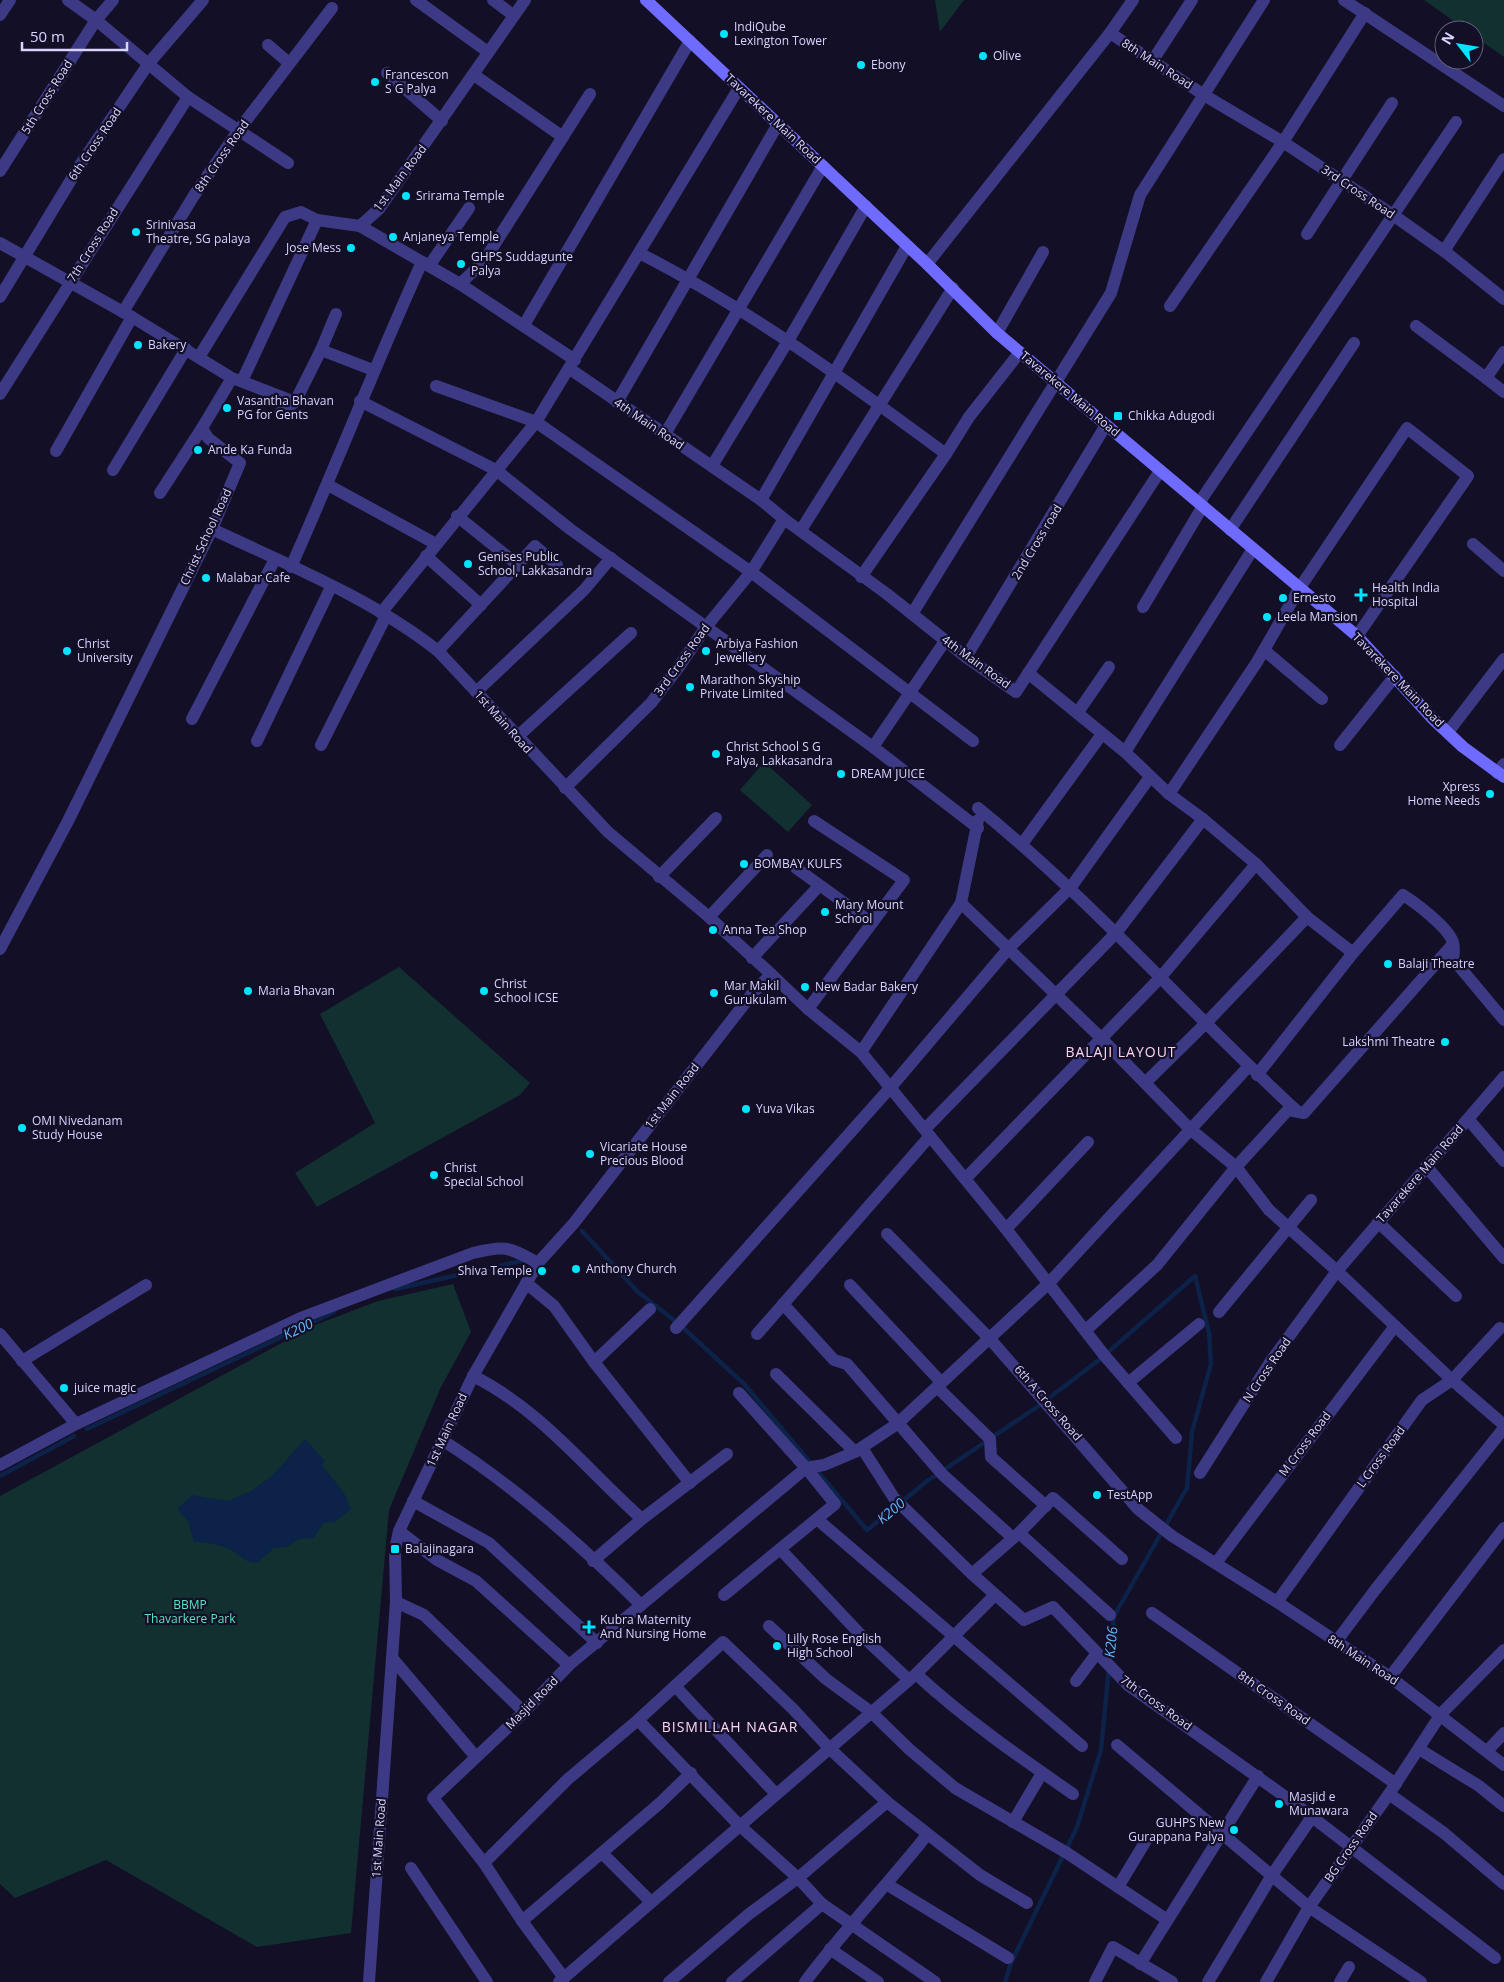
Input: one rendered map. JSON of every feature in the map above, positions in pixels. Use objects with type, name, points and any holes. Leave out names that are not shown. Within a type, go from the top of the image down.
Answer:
[{"type":"main road","name":"Tavarekere Main Road","points":[[646,0],[953,288],[997,333],[1357,636],[1463,747],[1502,771]]},
{"type":"street","points":[[0,15],[10,0]]},
{"type":"street","points":[[68,0],[96,20],[188,96],[288,163]]},
{"type":"street","name":"5th Cross Road","points":[[0,172],[96,20],[113,0]]},
{"type":"street","name":"6th Cross Road","points":[[0,297],[23,256],[80,165],[149,63],[204,0]]},
{"type":"street","points":[[416,0],[488,52]]},
{"type":"street","points":[[493,0],[513,16]]},
{"type":"street","name":"1st Main Road","points":[[360,226],[379,209],[474,75],[524,0]]},
{"type":"street","points":[[927,264],[1110,33],[1133,0]]},
{"type":"street","points":[[1153,60],[1192,0]]},
{"type":"street","points":[[912,614],[1111,293],[1140,195],[1264,0]]},
{"type":"street","points":[[1344,0],[1504,106]]},
{"type":"street","name":"8th Cross Road","points":[[56,451],[127,314],[193,197],[238,131],[332,8]]},
{"type":"street","points":[[1170,306],[1283,142],[1365,13]]},
{"type":"street","name":"8th Main Road","points":[[1110,33],[1204,95]]},
{"type":"street","points":[[524,325],[690,41]]},
{"type":"street","points":[[268,45],[289,63]]},
{"type":"street","points":[[387,73],[442,121]]},
{"type":"street","points":[[474,75],[564,137]]},
{"type":"street","points":[[321,745],[384,615],[457,516],[536,422],[739,88]]},
{"type":"street","points":[[460,284],[484,261],[590,94]]},
{"type":"street","name":"3rd Cross Road","points":[[1204,95],[1283,142],[1393,215],[1444,251],[1504,299]]},
{"type":"street","name":"7th Cross Road","points":[[0,394],[188,96]]},
{"type":"street","points":[[1307,234],[1340,180],[1392,103]]},
{"type":"street","points":[[1143,607],[1200,505],[1456,122]]},
{"type":"street","points":[[617,402],[690,279],[778,124]]},
{"type":"street","points":[[1444,251],[1504,159]]},
{"type":"street","points":[[665,434],[823,166]]},
{"type":"street","points":[[712,466],[788,341],[866,206]]},
{"type":"street","points":[[291,567],[328,485],[373,370],[425,264],[469,208]]},
{"type":"street","points":[[199,357],[285,217],[301,212],[317,220],[360,226]]},
{"type":"street","points":[[160,493],[202,428],[237,380],[317,220]]},
{"type":"street","name":"4th Main Road","points":[[360,226],[460,284],[524,325],[617,402],[761,500],[861,577],[887,594],[966,658],[1016,692],[1028,673],[1078,712],[1125,752],[1169,794],[1203,819],[1256,864],[1306,917],[1353,953]]},
{"type":"street","points":[[0,243],[127,314],[237,380],[294,402]]},
{"type":"street","points":[[761,500],[833,372],[908,246]]},
{"type":"street","points":[[997,333],[1043,252]]},
{"type":"street","points":[[640,253],[690,279],[739,308],[833,372],[946,454]]},
{"type":"street","points":[[801,530],[953,288]]},
{"type":"street","points":[[280,413],[294,402],[321,350],[336,314]]},
{"type":"street","points":[[1416,326],[1504,392]]},
{"type":"street","points":[[1230,530],[1354,343]]},
{"type":"street","points":[[113,470],[186,349]]},
{"type":"street","points":[[321,350],[373,370]]},
{"type":"street","points":[[861,577],[946,454],[969,416],[1020,352]]},
{"type":"street","points":[[1486,378],[1504,352]]},
{"type":"street","points":[[436,386],[536,422],[751,572],[910,695],[973,741]]},
{"type":"street","points":[[360,401],[496,470],[570,529],[873,747],[978,828]]},
{"type":"street","name":"2nd Cross road","points":[[966,658],[1106,425]]},
{"type":"street","name":"Christ School Road","points":[[0,949],[68,821],[212,529],[240,463],[208,438],[202,428]]},
{"type":"street","points":[[1169,794],[1264,650],[1299,589],[1407,428],[1468,476],[1357,636]]},
{"type":"street","points":[[1028,673],[1160,471]]},
{"type":"street","points":[[328,485],[436,544]]},
{"type":"street","points":[[457,516],[518,566]]},
{"type":"street","name":"3rd Cross Road","points":[[565,788],[650,703],[678,668],[706,627],[751,572],[784,519]]},
{"type":"street","name":"1st Main Road","points":[[212,529],[331,587],[420,636],[438,651],[517,738],[608,832],[708,917],[771,974],[752,994],[574,1223],[538,1263],[473,1376],[399,1531],[395,1549],[396,1602],[369,1982]]},
{"type":"street","points":[[1473,544],[1504,571]]},
{"type":"street","points":[[438,651],[535,546],[557,565]]},
{"type":"street","points":[[1125,752],[1253,549]]},
{"type":"street","points":[[426,556],[481,605]]},
{"type":"street","points":[[476,692],[584,590],[611,558]]},
{"type":"street","points":[[192,719],[275,559]]},
{"type":"street","points":[[257,741],[331,587]]},
{"type":"street","points":[[517,738],[631,633]]},
{"type":"street","points":[[873,747],[945,641]]},
{"type":"street","points":[[1264,650],[1322,700]]},
{"type":"street","points":[[1448,732],[1504,659]]},
{"type":"street","points":[[1078,712],[1109,667]]},
{"type":"street","points":[[1340,745],[1395,676]]},
{"type":"street","points":[[1022,844],[1102,734]]},
{"type":"street","points":[[676,1328],[890,1088],[1009,948],[1071,887],[1150,777]]},
{"type":"street","points":[[860,1052],[961,903],[978,828],[978,808],[1071,887],[1253,1071],[1297,1111]]},
{"type":"street","points":[[659,877],[716,818]]},
{"type":"street","points":[[757,1334],[927,1133],[1116,933],[1203,819]]},
{"type":"street","points":[[808,1008],[904,880],[814,821]]},
{"type":"street","points":[[708,917],[767,854]]},
{"type":"street","points":[[965,1179],[1100,1037],[1160,978],[1256,864]]},
{"type":"street","points":[[796,868],[872,924]]},
{"type":"street","points":[[752,958],[819,886]]},
{"type":"street","points":[[806,1468],[824,1465],[859,1450],[897,1424],[1049,1283],[1190,1128],[1253,1071],[1403,895],[1414,901],[1450,936],[1454,944],[1453,959],[1504,1020]]},
{"type":"street","points":[[961,903],[1146,1082],[1190,1128],[1236,1167],[1269,1210],[1337,1270],[1504,1427],[1336,1642]]},
{"type":"street","points":[[1146,1082],[1206,1023],[1306,917]]},
{"type":"street","points":[[1086,1330],[1157,1265],[1236,1167],[1288,1110],[1304,1113],[1454,944]]},
{"type":"street","points":[[771,974],[860,1052],[1006,1229],[1128,1383],[1176,1438]]},
{"type":"street","name":"Tavarekere Main Road","points":[[1337,1270],[1504,1078]]},
{"type":"street","points":[[1468,1119],[1504,1161]]},
{"type":"street","points":[[1006,1229],[1088,1142]]},
{"type":"street","points":[[1426,1166],[1504,1258]]},
{"type":"street","points":[[1218,1312],[1311,1200]]},
{"type":"street","points":[[1378,1222],[1456,1296]]},
{"type":"street","name":"6th A Cross Road","points":[[887,1234],[990,1339],[1138,1509],[1172,1536],[1216,1563]]},
{"type":"street","points":[[2,1459],[303,1317],[473,1253],[498,1247],[510,1248],[538,1263]]},
{"type":"street","name":"N Cross Road","points":[[1200,1473],[1271,1361],[1337,1270]]},
{"type":"street","points":[[526,1283],[554,1306],[594,1362],[690,1483]]},
{"type":"street","points":[[22,1361],[146,1285]]},
{"type":"street","points":[[850,1285],[990,1439],[991,1457],[1046,1506]]},
{"type":"street","points":[[783,1304],[834,1360],[847,1364],[897,1424],[943,1474],[1110,1615]]},
{"type":"street","points":[[594,1362],[650,1309]]},
{"type":"street","points":[[1128,1383],[1199,1324]]},
{"type":"street","name":"M Cross Road","points":[[1216,1563],[1395,1326]]},
{"type":"street","name":"L Cross Road","points":[[1277,1602],[1422,1400],[1452,1380],[1500,1328]]},
{"type":"street","points":[[0,1334],[76,1424]]},
{"type":"street","name":"7th Cross Road","points":[[776,1374],[859,1450],[894,1498],[972,1574],[1024,1620],[1053,1607],[1128,1685],[1312,1816],[1495,1958]]},
{"type":"street","points":[[473,1376],[509,1397],[548,1430],[592,1469],[642,1519]]},
{"type":"street","points":[[724,1595],[818,1520],[835,1504],[806,1468],[739,1393]]},
{"type":"street","points":[[442,1440],[474,1460],[516,1493],[610,1574],[641,1605]]},
{"type":"street","points":[[593,1561],[642,1519],[727,1454]]},
{"type":"street","name":"Masjid Road","points":[[561,1980],[484,1863],[433,1798],[524,1712],[569,1665],[806,1468]]},
{"type":"street","points":[[972,1574],[1016,1536],[1053,1498],[1122,1559]]},
{"type":"street","points":[[413,1501],[489,1543],[597,1643]]},
{"type":"street","points":[[818,1520],[1082,1746]]},
{"type":"street","points":[[1390,1677],[1504,1528]]},
{"type":"street","points":[[399,1531],[437,1560],[476,1581],[569,1665]]},
{"type":"street","points":[[781,1550],[859,1633],[912,1677],[1073,1794]]},
{"type":"street","name":"8th Main Road","points":[[1216,1563],[1390,1677],[1441,1714],[1504,1765]]},
{"type":"street","points":[[561,1980],[738,1825],[912,1677],[955,1638],[996,1595]]},
{"type":"street","points":[[396,1602],[424,1615],[524,1712]]},
{"type":"street","name":"8th Cross Road","points":[[1152,1613],[1392,1789],[1504,1884]]},
{"type":"street","points":[[769,1626],[826,1679],[871,1712],[909,1749],[955,1788],[1063,1850],[1166,1919]]},
{"type":"street","points":[[484,1863],[568,1779],[638,1720],[723,1642],[793,1709],[829,1748],[887,1802],[980,1875],[1027,1903]]},
{"type":"street","name":"BG Cross Road","points":[[1266,1982],[1309,1907],[1392,1789],[1441,1714],[1504,1650]]},
{"type":"street","points":[[1076,1681],[1097,1653]]},
{"type":"street","points":[[392,1658],[476,1757]]},
{"type":"street","points":[[675,1686],[776,1794]]},
{"type":"street","points":[[638,1720],[691,1773],[738,1825],[798,1878],[822,1904],[935,1982]]},
{"type":"street","points":[[1487,1751],[1504,1733]]},
{"type":"street","points":[[1117,1745],[1223,1832],[1309,1907],[1420,1982]]},
{"type":"street","points":[[1419,1749],[1479,1786],[1504,1806]]},
{"type":"street","points":[[522,1921],[603,1854],[691,1773]]},
{"type":"street","points":[[1013,1822],[1042,1773]]},
{"type":"street","points":[[1140,1964],[1166,1919],[1258,1776]]},
{"type":"street","points":[[669,1982],[749,1914],[798,1878],[887,1802]]},
{"type":"street","points":[[1208,1982],[1272,1875],[1312,1816]]},
{"type":"street","points":[[805,1982],[851,1924],[888,1885],[927,1835]]},
{"type":"street","points":[[1118,1887],[1147,1839]]},
{"type":"street","points":[[603,1854],[651,1902]]},
{"type":"street","points":[[411,1868],[487,1982]]},
{"type":"street","points":[[888,1885],[1008,1958]]},
{"type":"street","points":[[732,1982],[822,1904]]},
{"type":"street","points":[[1095,1982],[1113,1947],[1158,1978],[1172,1982]]},
{"type":"street","points":[[830,1949],[878,1982]]},
{"type":"street","points":[[1340,1982],[1349,1967]]},
{"type":"green space","points":[[935,0],[964,0],[940,32]]},
{"type":"green space","points":[[1424,0],[1504,0],[1504,57],[1484,43],[1484,20],[1452,20]]},
{"type":"green space","points":[[764,762],[812,805],[788,832],[740,790]]},
{"type":"green space","points":[[399,967],[530,1083],[520,1095],[317,1207],[295,1173],[375,1123],[320,1014]]},
{"type":"green space","name":"BBMP Thavarkere Park","points":[[453,1284],[471,1332],[441,1387],[389,1510],[351,1933],[257,1947],[106,1860],[15,1898],[0,1884],[0,1496],[315,1325],[378,1301]]},
{"type":"water","points":[[305,1439],[325,1461],[322,1465],[344,1493],[351,1509],[335,1522],[323,1523],[314,1538],[299,1539],[287,1547],[274,1548],[257,1563],[247,1561],[224,1547],[194,1542],[188,1521],[177,1509],[192,1495],[228,1501],[251,1491],[272,1476]]},
{"type":"waterway","name":"K200","points":[[582,1231],[638,1292],[679,1324],[744,1384],[867,1530],[926,1482],[1037,1407],[1099,1360],[1195,1276],[1209,1333],[1211,1364],[1192,1432],[1187,1488],[1114,1616],[1101,1750],[1077,1827],[1011,1963],[1005,1982]]},
{"type":"waterway","name":"K200","points":[[395,1289],[521,1261]]},
{"type":"waterway","name":"K200","points":[[87,1429],[334,1312]]},
{"type":"waterway","name":"K200","points":[[0,1476],[74,1436]]},
{"type":"place","name":"IndiQube Lexington Tower","points":[[724,34]]},
{"type":"place","name":"Olive","points":[[983,56]]},
{"type":"place","name":"Ebony","points":[[861,65]]},
{"type":"place","name":"Francescon S G Palya","points":[[375,82]]},
{"type":"place","name":"Srirama Temple","points":[[406,196]]},
{"type":"place","name":"Srinivasa Theatre, SG palaya","points":[[136,232]]},
{"type":"place","name":"Anjaneya Temple","points":[[393,237]]},
{"type":"place","name":"Jose Mess","points":[[351,248]]},
{"type":"place","name":"GHPS Suddagunte Palya","points":[[461,264]]},
{"type":"place","name":"Bakery","points":[[138,345]]},
{"type":"place","name":"Vasantha Bhavan PG for Gents","points":[[227,408]]},
{"type":"place","name":"Chikka Adugodi","points":[[1118,416]]},
{"type":"place","name":"Ande Ka Funda","points":[[198,450]]},
{"type":"place","name":"Genises Public School, Lakkasandra","points":[[468,564]]},
{"type":"place","name":"Malabar Cafe","points":[[206,578]]},
{"type":"place","name":"Health India Hospital","points":[[1361,595]]},
{"type":"place","name":"Ernesto","points":[[1283,598]]},
{"type":"place","name":"Leela Mansion","points":[[1267,617]]},
{"type":"place","name":"Christ University","points":[[67,651]]},
{"type":"place","name":"Arbiya Fashion Jewellery","points":[[706,651]]},
{"type":"place","name":"Marathon Skyship Private Limited","points":[[690,687]]},
{"type":"place","name":"Christ School S G Palya, Lakkasandra","points":[[716,754]]},
{"type":"place","name":"DREAM JUICE","points":[[841,774]]},
{"type":"place","name":"Xpress Home Needs","points":[[1490,794]]},
{"type":"place","name":"BOMBAY KULFS","points":[[744,864]]},
{"type":"place","name":"Mary Mount School","points":[[825,912]]},
{"type":"place","name":"Anna Tea Shop","points":[[713,930]]},
{"type":"place","name":"Balaji Theatre","points":[[1388,964]]},
{"type":"place","name":"New Badar Bakery","points":[[805,987]]},
{"type":"place","name":"Maria Bhavan","points":[[248,991]]},
{"type":"place","name":"Christ School ICSE","points":[[484,991]]},
{"type":"place","name":"Mar Makil Gurukulam","points":[[714,993]]},
{"type":"place","name":"Lakshmi Theatre","points":[[1445,1042]]},
{"type":"place","name":"Yuva Vikas","points":[[746,1109]]},
{"type":"place","name":"OMI Nivedanam Study House","points":[[22,1128]]},
{"type":"place","name":"Vicariate House Precious Blood","points":[[590,1154]]},
{"type":"place","name":"Christ Special School","points":[[434,1175]]},
{"type":"place","name":"Anthony Church","points":[[576,1269]]},
{"type":"place","name":"Shiva Temple","points":[[542,1271]]},
{"type":"place","name":"juice magic","points":[[64,1388]]},
{"type":"place","name":"TestApp","points":[[1097,1495]]},
{"type":"place","name":"Balajinagara","points":[[395,1549]]},
{"type":"place","name":"Kubra Maternity And Nursing Home","points":[[589,1627]]},
{"type":"place","name":"Lilly Rose English High School","points":[[777,1646]]},
{"type":"place","name":"Masjid e Munawara","points":[[1279,1804]]},
{"type":"place","name":"GUHPS New Gurappana Palya","points":[[1234,1830]]},
{"type":"district","name":"BALAJI LAYOUT","points":[[1121,1052]]},
{"type":"district","name":"BISMILLAH NAGAR","points":[[730,1727]]},
{"type":"water label","name":"K206","points":[[1111,1642]]}]
